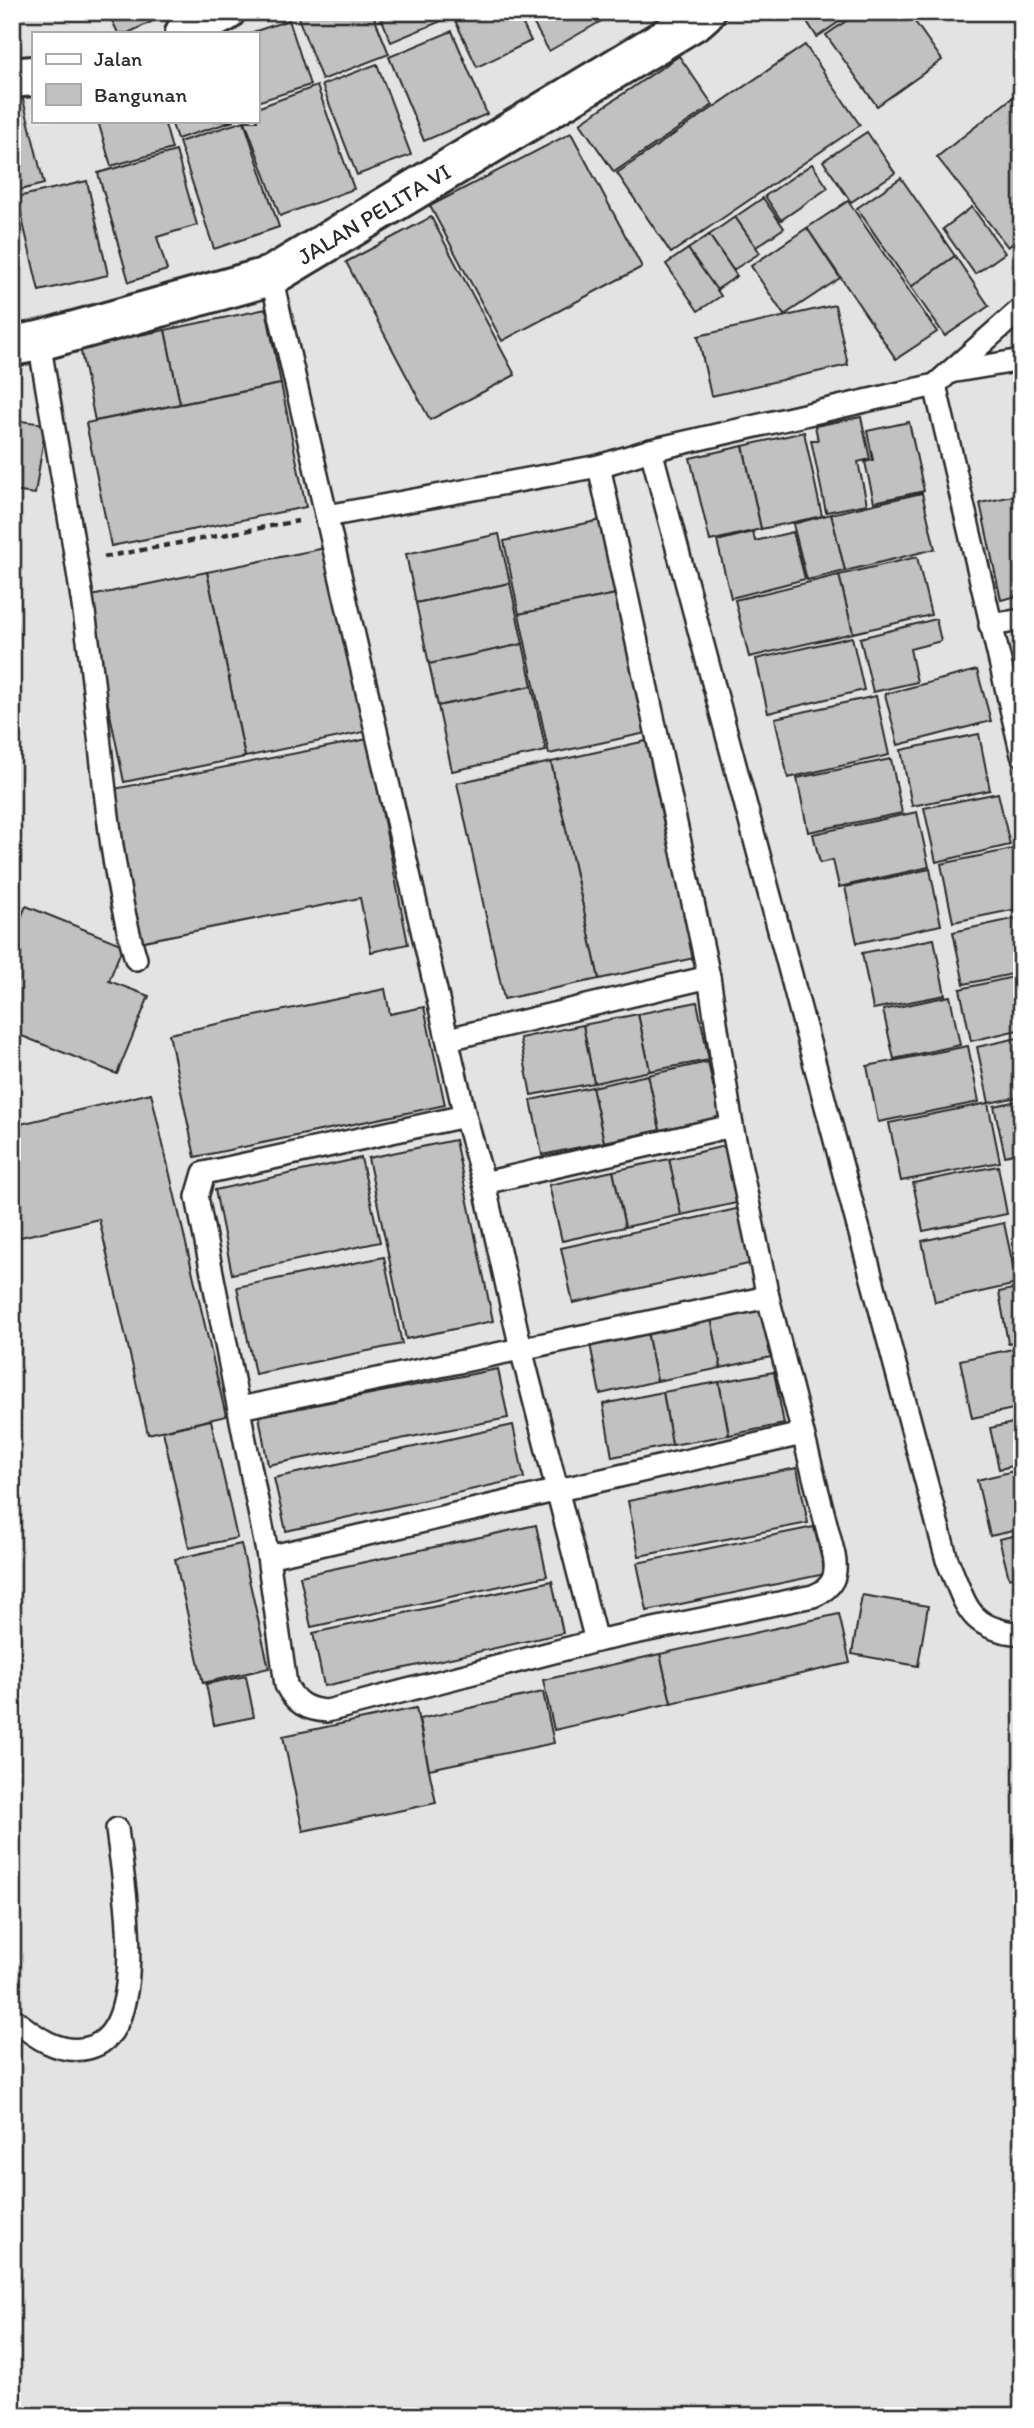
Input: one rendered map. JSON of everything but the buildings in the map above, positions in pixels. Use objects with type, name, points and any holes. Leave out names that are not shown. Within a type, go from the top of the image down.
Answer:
[{"type":"street","points":[[187,32],[225,12]]},
{"type":"street","name":"JALAN PELITA VI","points":[[25,344],[271,276],[685,27],[705,12]]},
{"type":"street","points":[[12,78],[32,76]]},
{"type":"lane","points":[[271,276],[465,1116],[484,1183],[521,1349],[596,1641]]},
{"type":"lane","points":[[941,379],[1022,308]]},
{"type":"lane","points":[[25,344],[75,562],[90,655],[105,798],[128,930],[136,960]]},
{"type":"lane","points":[[327,516],[599,466],[651,450],[1022,360]]},
{"type":"lane","points":[[941,379],[990,625],[1022,755]]},
{"type":"lane","points":[[651,450],[947,1560],[972,1616],[997,1632],[1022,1634]]},
{"type":"lane","points":[[465,1116],[204,1173],[197,1197],[268,1557],[286,1685],[292,1698],[311,1709],[327,1711],[596,1641],[813,1596],[833,1583],[836,1566],[768,1297],[732,1126],[709,977],[599,466]]},
{"type":"lane","points":[[990,625],[1022,620]]},
{"type":"lane","points":[[448,1039],[709,977]]},
{"type":"lane","points":[[484,1183],[732,1126]]},
{"type":"lane","points":[[240,1408],[768,1297]]},
{"type":"lane","points":[[268,1557],[802,1434]]},
{"type":"lane","points":[[12,2018],[32,2034],[57,2047],[79,2051],[93,2047],[113,2028],[123,2007],[129,1980],[130,1937],[117,1829]]},
{"type":"path","points":[[75,562],[327,516]]},
{"type":"shaded area","points":[[12,12],[1022,12],[1022,2416],[12,2416]]}]
